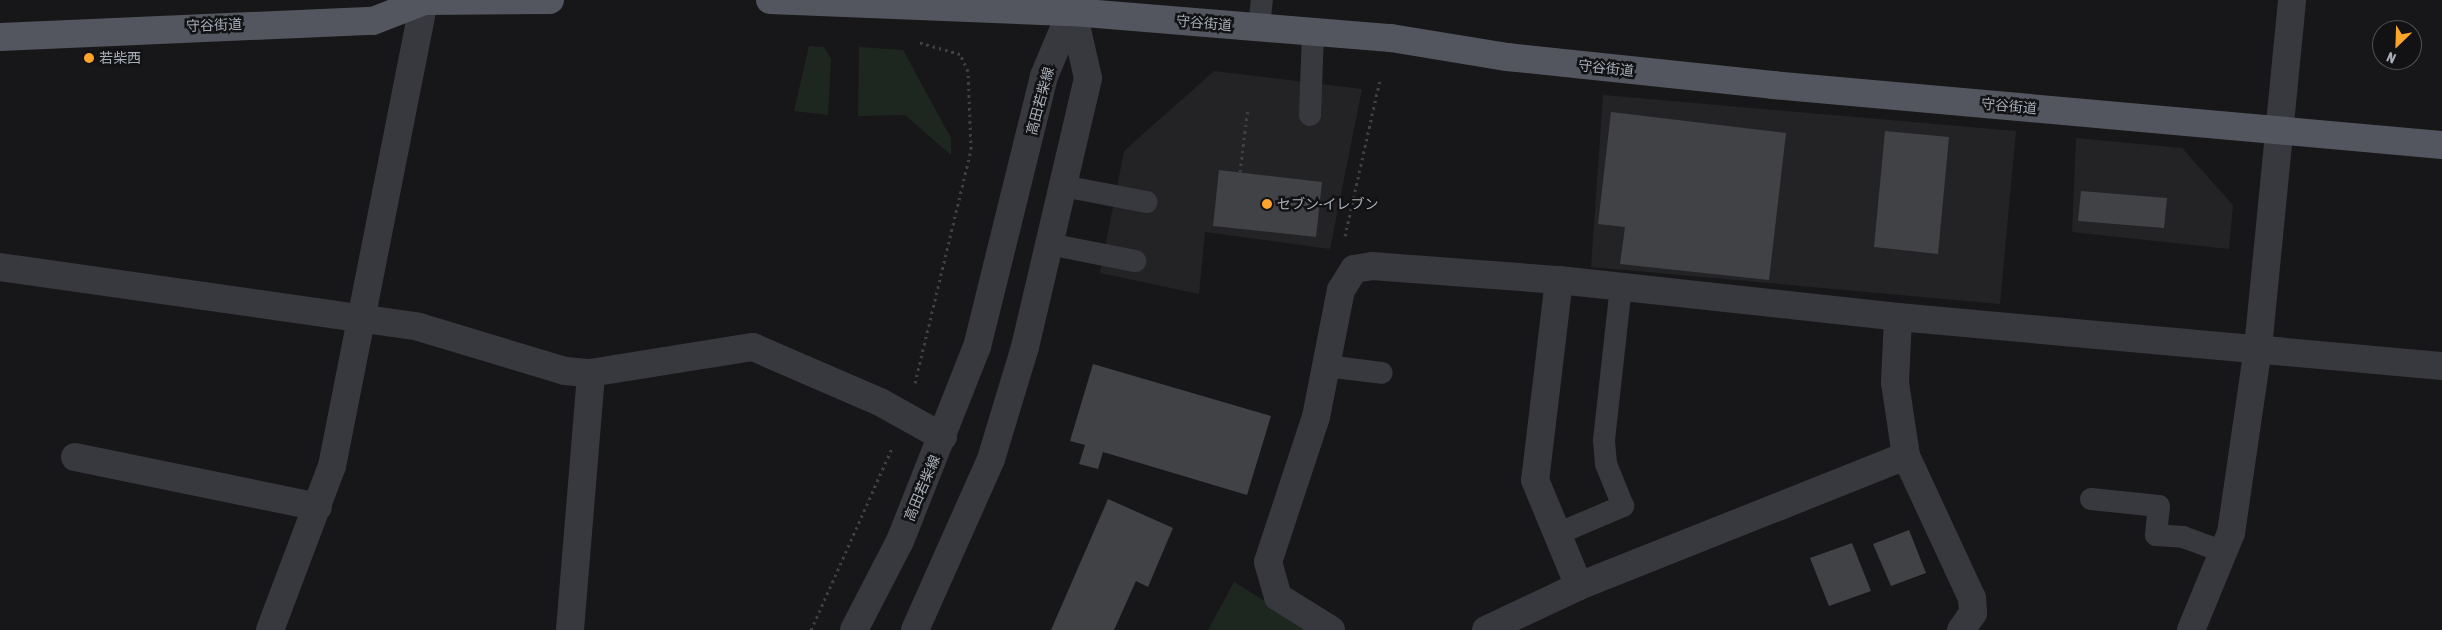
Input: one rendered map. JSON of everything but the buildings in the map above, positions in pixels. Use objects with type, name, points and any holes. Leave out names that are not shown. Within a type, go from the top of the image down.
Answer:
[{"type":"main road","name":"守谷街道","points":[[0,36],[373,21],[424,0],[550,0]]},
{"type":"main road","name":"守谷街道","points":[[770,0],[1074,6],[1754,83],[2442,145]]},
{"type":"street","points":[[270,630],[332,466],[424,0]]},
{"type":"street","points":[[2191,630],[2231,533],[2258,348],[2292,0]]},
{"type":"street","points":[[915,630],[990,459],[1025,347],[1088,78],[1074,6]]},
{"type":"street","name":"高田若柴線","points":[[854,630],[900,541],[943,437],[977,347],[1044,76],[1074,6]]},
{"type":"street","points":[[0,266],[362,318],[419,328],[565,370],[590,373],[753,347],[880,402],[902,417],[943,437]]},
{"type":"street","points":[[1331,630],[1278,597],[1268,562],[1316,418],[1341,290],[1354,269],[1372,266],[1559,280],[1898,317],[2442,366]]},
{"type":"street","points":[[1559,280],[1535,480],[1579,586]]},
{"type":"street","points":[[1898,317],[1895,383],[1906,456],[1972,598],[1973,613],[1961,630]]},
{"type":"street","points":[[570,630],[590,385]]},
{"type":"street","points":[[1486,630],[1579,586],[1906,456]]},
{"type":"street","points":[[76,457],[318,507]]},
{"type":"lane","points":[[1259,27],[1262,0]]},
{"type":"lane","points":[[1310,115],[1313,32]]},
{"type":"lane","points":[[1063,186],[1146,202]]},
{"type":"lane","points":[[1049,244],[1135,261]]},
{"type":"lane","points":[[1557,534],[1623,506],[1606,464],[1604,440],[1621,286]]},
{"type":"lane","points":[[1326,366],[1382,373]]},
{"type":"lane","points":[[2091,498],[2160,506],[2156,534],[2184,537],[2224,552]]},
{"type":"path","points":[[811,630],[890,458],[902,417],[924,360],[971,150],[968,71],[960,54],[909,39]]},
{"type":"path","points":[[1354,269],[1343,245],[1380,78]]},
{"type":"path","points":[[1240,172],[1248,107]]},
{"type":"shaded area","points":[[809,46],[824,47],[831,59],[828,115],[794,111]]},
{"type":"shaded area","points":[[859,47],[903,50],[951,138],[951,155],[905,115],[858,116]]},
{"type":"shaded area","points":[[1214,71],[1362,89],[1330,249],[1205,232],[1199,294],[1100,273],[1124,151]]},
{"type":"shaded area","points":[[1603,95],[2016,131],[2000,304],[1591,267]]},
{"type":"shaded area","points":[[2076,138],[2182,148],[2233,205],[2229,249],[2072,232]]},
{"type":"shaded area","points":[[1234,582],[1312,630],[1208,630]]},
{"type":"place","name":"若柴西","points":[[89,58]]},
{"type":"place","name":"セブン-イレブン","points":[[1267,204]]}]
